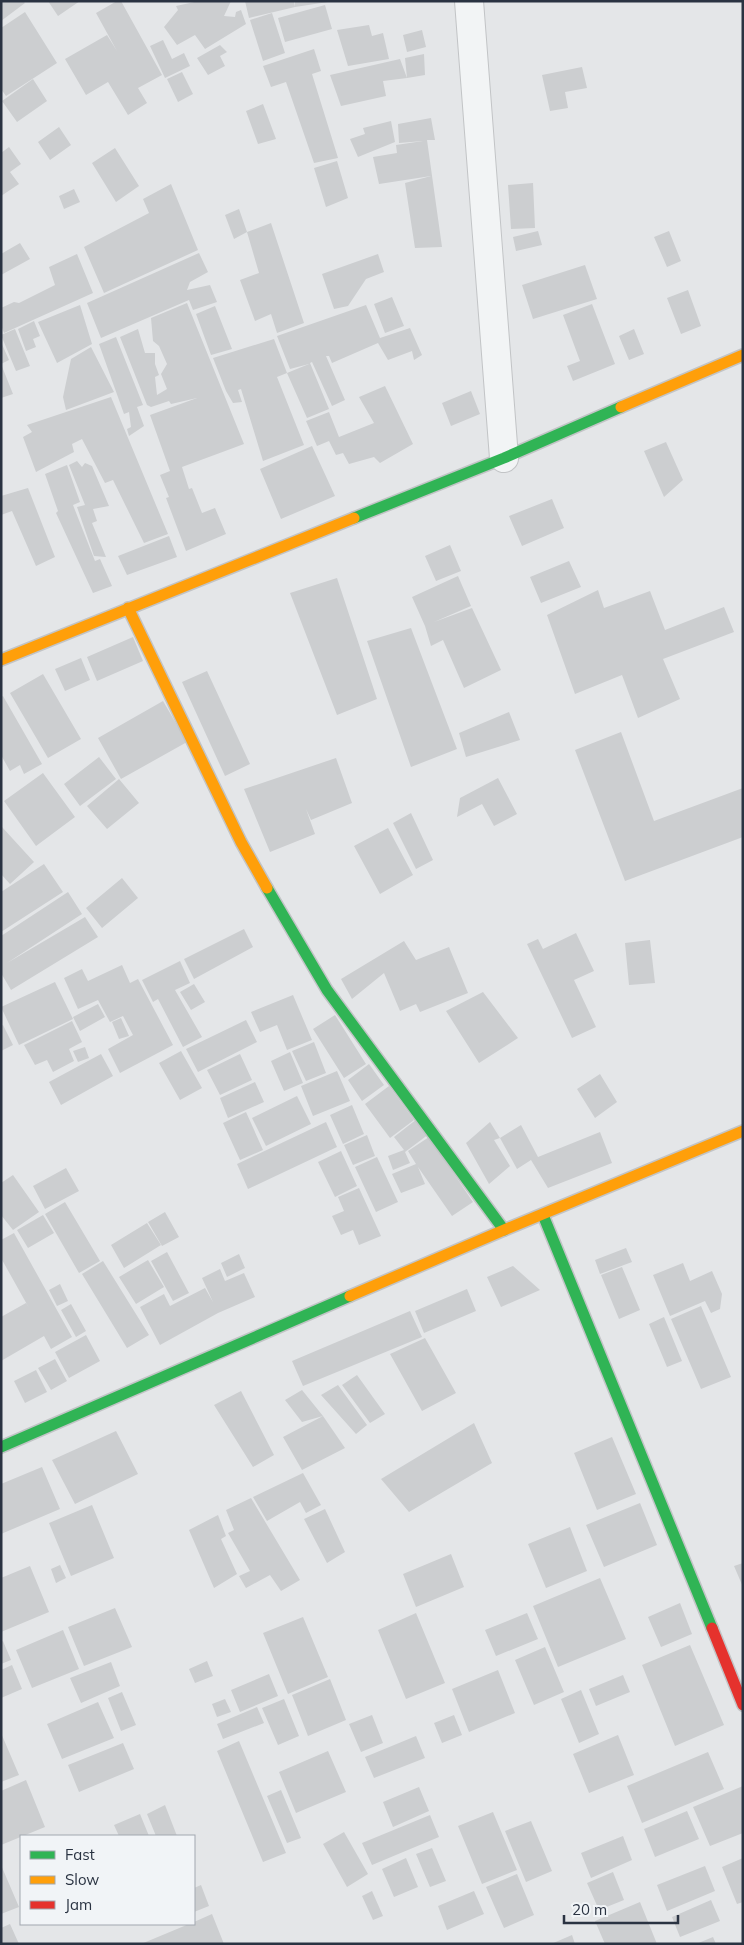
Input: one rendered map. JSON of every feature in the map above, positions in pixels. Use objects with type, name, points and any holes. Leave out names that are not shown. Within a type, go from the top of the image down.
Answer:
[{"type":"street","points":[[469,1],[504,458]]},
{"type":"street","points":[[1,660],[504,458],[743,355]]},
{"type":"street","points":[[128,608],[241,842],[327,990],[504,1230]]},
{"type":"street","points":[[1,1447],[504,1230],[743,1131]]},
{"type":"street","points":[[543,1215],[743,1705]]},
{"type":"building","points":[[1,1],[23,1],[25,3],[1,21]]},
{"type":"building","points":[[48,1],[80,1],[58,16]]},
{"type":"building","points":[[117,1],[121,1],[162,75],[138,88],[147,103],[128,115],[108,82],[86,95],[65,59],[107,35],[117,51],[96,13]]},
{"type":"building","points":[[199,1],[231,1],[224,16],[235,17],[236,12],[241,10],[246,24],[205,49],[195,35],[177,45],[164,27],[178,10],[176,6]]},
{"type":"building","points":[[245,1],[294,1],[295,7],[249,18]]},
{"type":"building","points":[[295,1],[328,1],[328,2],[295,7]]},
{"type":"building","points":[[325,5],[332,29],[285,42],[278,18]]},
{"type":"building","points":[[25,12],[57,63],[6,96],[1,89],[1,28]]},
{"type":"building","points":[[272,13],[285,53],[263,61],[250,20]]},
{"type":"building","points":[[369,25],[372,36],[383,33],[389,59],[348,66],[337,30]]},
{"type":"building","points":[[422,30],[426,47],[407,52],[403,35]]},
{"type":"building","points":[[163,40],[172,59],[184,53],[190,66],[165,78],[150,46]]},
{"type":"building","points":[[220,45],[227,52],[220,56],[225,66],[208,75],[197,58]]},
{"type":"building","points":[[314,49],[321,71],[312,74],[338,158],[314,163],[286,82],[271,87],[263,66]]},
{"type":"building","points":[[424,54],[425,75],[407,78],[405,58]]},
{"type":"building","points":[[400,59],[407,78],[383,81],[386,96],[341,106],[330,75]]},
{"type":"building","points":[[582,67],[587,88],[565,92],[568,108],[550,111],[542,75]]},
{"type":"building","points":[[182,72],[193,94],[178,102],[167,79]]},
{"type":"building","points":[[33,79],[47,101],[17,122],[2,101]]},
{"type":"building","points":[[263,104],[276,139],[258,144],[246,111]]},
{"type":"building","points":[[431,118],[435,140],[427,140],[442,247],[415,248],[405,183],[431,176],[379,184],[373,157],[397,153],[396,145],[423,141],[399,143],[398,124]]},
{"type":"building","points":[[391,121],[395,142],[358,157],[350,139],[365,134],[363,128]]},
{"type":"building","points":[[59,127],[71,145],[50,160],[38,142]]},
{"type":"building","points":[[9,147],[21,164],[10,172],[19,184],[1,196],[1,153]]},
{"type":"building","points":[[115,148],[139,186],[116,202],[92,163]]},
{"type":"building","points":[[337,161],[348,198],[326,207],[314,168]]},
{"type":"building","points":[[533,183],[535,228],[511,229],[508,185]]},
{"type":"building","points":[[171,184],[198,250],[104,293],[84,247],[149,213],[143,199]]},
{"type":"building","points":[[74,189],[80,202],[64,209],[59,196]]},
{"type":"building","points":[[239,209],[247,232],[234,239],[225,215]]},
{"type":"building","points":[[271,223],[304,323],[277,333],[271,314],[255,321],[240,280],[259,273],[247,232]]},
{"type":"building","points":[[538,231],[542,245],[516,251],[513,237]]},
{"type":"building","points":[[669,231],[681,261],[667,267],[654,237]]},
{"type":"building","points":[[20,243],[30,259],[1,275],[1,254]]},
{"type":"building","points":[[199,253],[208,272],[190,282],[187,290],[210,285],[217,302],[193,310],[189,300],[101,338],[87,303]]},
{"type":"building","points":[[77,254],[93,293],[4,333],[1,325],[1,308],[14,302],[19,303],[55,285],[49,267]]},
{"type":"building","points":[[378,254],[384,272],[366,279],[348,306],[334,309],[322,274]]},
{"type":"building","points":[[585,265],[597,299],[533,319],[522,285]]},
{"type":"building","points":[[688,290],[701,326],[681,334],[667,298]]},
{"type":"building","points":[[392,297],[404,326],[385,333],[374,304]]},
{"type":"building","points":[[187,303],[244,444],[182,467],[189,489],[192,488],[202,513],[215,508],[226,534],[186,551],[166,498],[169,497],[160,475],[170,471],[150,415],[197,398],[171,404],[169,401],[151,407],[147,405],[120,337],[138,329],[145,353],[155,353],[155,364],[159,375],[155,377],[157,395],[167,389],[161,374],[167,364],[159,346],[153,341],[151,318]]},
{"type":"building","points":[[592,304],[615,364],[573,381],[567,366],[580,361],[563,315]]},
{"type":"building","points":[[80,305],[92,344],[57,363],[38,322]]},
{"type":"building","points":[[366,305],[380,338],[410,328],[422,355],[414,360],[412,351],[388,360],[378,343],[332,363],[329,356],[326,356],[345,400],[332,406],[312,362],[310,363],[329,409],[307,418],[287,373],[309,364],[290,369],[277,336]]},
{"type":"building","points":[[215,306],[232,349],[211,355],[196,314]]},
{"type":"building","points":[[34,321],[40,336],[33,339],[36,347],[26,351],[18,329]]},
{"type":"building","points":[[15,329],[30,366],[16,371],[1,335]]},
{"type":"building","points":[[634,329],[644,354],[629,360],[619,336]]},
{"type":"building","points":[[116,337],[143,405],[137,407],[144,426],[129,436],[127,429],[131,427],[129,412],[124,414],[99,344]]},
{"type":"building","points":[[274,339],[287,373],[277,377],[304,445],[263,461],[241,389],[238,390],[242,402],[233,403],[226,391],[213,358]]},
{"type":"building","points":[[1,342],[9,360],[1,364]]},
{"type":"building","points":[[91,347],[114,392],[66,410],[63,397],[71,359]]},
{"type":"building","points":[[1,364],[13,394],[1,398]]},
{"type":"building","points":[[385,386],[413,444],[380,463],[374,457],[349,464],[343,453],[336,455],[329,441],[317,446],[306,421],[329,412],[339,437],[374,423],[359,397]]},
{"type":"building","points":[[471,391],[480,414],[451,426],[442,403]]},
{"type":"building","points":[[111,397],[168,534],[144,543],[113,480],[105,483],[82,439],[72,444],[74,452],[36,472],[23,437],[32,432],[27,425]]},
{"type":"building","points":[[666,442],[683,480],[664,497],[644,451]]},
{"type":"building","points":[[312,446],[335,496],[281,519],[260,469]]},
{"type":"building","points":[[77,461],[82,467],[85,463],[92,466],[109,506],[93,509],[97,521],[92,523],[106,557],[94,556],[77,507],[85,505],[69,465]]},
{"type":"building","points":[[67,465],[80,502],[73,505],[95,561],[100,559],[112,586],[93,593],[56,513],[58,511],[45,474]]},
{"type":"building","points":[[28,488],[55,557],[36,566],[12,511],[1,515],[1,496]]},
{"type":"building","points":[[552,499],[564,528],[522,546],[509,516]]},
{"type":"building","points":[[169,536],[177,557],[127,575],[118,556]]},
{"type":"building","points":[[450,545],[461,571],[436,581],[425,556]]},
{"type":"building","points":[[569,561],[581,587],[541,603],[530,577]]},
{"type":"building","points":[[458,576],[471,606],[434,622],[472,608],[501,670],[464,688],[443,640],[431,646],[425,626],[412,597]]},
{"type":"building","points":[[337,578],[377,699],[337,715],[290,593]]},
{"type":"building","points":[[598,590],[604,608],[650,591],[665,630],[724,607],[734,632],[663,659],[680,699],[638,718],[622,675],[575,694],[547,615]]},
{"type":"building","points":[[411,628],[457,749],[411,767],[367,641]]},
{"type":"building","points":[[133,637],[143,661],[97,681],[87,657]]},
{"type":"building","points":[[81,658],[90,680],[65,691],[55,669]]},
{"type":"building","points":[[207,671],[250,764],[225,776],[182,682]]},
{"type":"building","points":[[43,674],[81,739],[48,758],[10,693]]},
{"type":"building","points":[[3,696],[42,764],[24,774],[20,765],[10,771],[1,755],[1,697]]},
{"type":"building","points":[[163,701],[187,742],[121,779],[98,738]]},
{"type":"building","points":[[509,712],[520,740],[466,757],[459,733]]},
{"type":"building","points":[[621,732],[654,821],[743,788],[743,837],[625,881],[575,750]]},
{"type":"building","points":[[99,757],[116,779],[80,806],[64,784]]},
{"type":"building","points":[[336,758],[352,803],[311,820],[306,809],[315,834],[270,852],[244,789]]},
{"type":"building","points":[[43,773],[75,817],[36,846],[4,801]]},
{"type":"building","points":[[498,778],[517,814],[494,826],[482,804],[457,817],[460,798]]},
{"type":"building","points":[[119,779],[139,803],[107,829],[87,806]]},
{"type":"building","points":[[411,813],[433,860],[416,869],[393,823]]},
{"type":"building","points":[[2,827],[34,862],[10,884],[1,874]]},
{"type":"building","points":[[388,828],[413,875],[380,894],[354,846]]},
{"type":"building","points":[[44,864],[63,892],[1,932],[1,892]]},
{"type":"building","points":[[122,878],[138,898],[102,928],[86,908]]},
{"type":"building","points":[[68,892],[82,914],[7,963],[85,917],[98,937],[11,990],[1,973],[1,936]]},
{"type":"building","points":[[244,929],[253,947],[194,979],[184,959]]},
{"type":"building","points":[[576,933],[594,971],[574,980],[596,1027],[572,1038],[527,944],[538,939],[543,949]]},
{"type":"building","points":[[650,940],[655,983],[629,985],[625,943]]},
{"type":"building","points":[[404,941],[416,960],[449,947],[468,993],[420,1012],[416,1004],[400,1011],[384,973],[352,999],[341,979]]},
{"type":"building","points":[[180,961],[190,983],[175,990],[202,1037],[183,1047],[158,999],[153,1002],[142,980]]},
{"type":"building","points":[[122,965],[130,983],[138,979],[173,1045],[120,1073],[108,1049],[133,1035],[123,1016],[110,1022],[98,1000],[78,1009],[64,978],[82,969],[88,981]]},
{"type":"building","points":[[55,982],[73,1019],[19,1045],[1,1007]]},
{"type":"building","points":[[194,984],[205,1002],[191,1010],[180,992]]},
{"type":"building","points":[[483,992],[518,1038],[479,1063],[446,1011]]},
{"type":"building","points":[[293,995],[312,1040],[287,1050],[277,1025],[260,1032],[251,1012]]},
{"type":"building","points":[[98,1004],[105,1017],[80,1031],[73,1017]]},
{"type":"building","points":[[335,1015],[366,1064],[344,1078],[313,1029]]},
{"type":"building","points":[[121,1018],[129,1036],[119,1039],[112,1022]]},
{"type":"building","points":[[246,1020],[257,1042],[198,1072],[186,1049]]},
{"type":"building","points":[[72,1021],[82,1042],[69,1049],[74,1061],[53,1072],[47,1060],[35,1065],[24,1045]]},
{"type":"building","points":[[3,1025],[13,1045],[1,1051],[1,1026]]},
{"type":"building","points":[[314,1042],[326,1073],[306,1081],[292,1051]]},
{"type":"building","points":[[85,1047],[89,1058],[78,1062],[73,1051]]},
{"type":"building","points":[[181,1051],[202,1088],[180,1100],[159,1063]]},
{"type":"building","points":[[290,1052],[303,1083],[284,1091],[271,1061]]},
{"type":"building","points":[[101,1054],[113,1076],[61,1105],[49,1082]]},
{"type":"building","points":[[240,1054],[252,1080],[220,1095],[207,1070]]},
{"type":"building","points":[[369,1064],[384,1085],[362,1101],[348,1080]]},
{"type":"building","points":[[337,1071],[350,1101],[313,1116],[301,1086]]},
{"type":"building","points":[[600,1074],[617,1102],[595,1118],[577,1089]]},
{"type":"building","points":[[255,1082],[264,1102],[228,1118],[220,1098]]},
{"type":"building","points":[[389,1086],[414,1120],[390,1138],[365,1104]]},
{"type":"building","points":[[297,1096],[311,1124],[266,1146],[252,1118]]},
{"type":"building","points":[[352,1105],[364,1134],[343,1144],[330,1115]]},
{"type":"building","points":[[246,1112],[263,1150],[240,1160],[223,1123]]},
{"type":"building","points":[[417,1119],[429,1134],[405,1152],[410,1163],[393,1170],[388,1156],[404,1150],[394,1137]]},
{"type":"building","points":[[326,1122],[337,1147],[248,1189],[237,1164]]},
{"type":"building","points":[[490,1122],[500,1138],[494,1140],[510,1166],[489,1184],[466,1143]]},
{"type":"building","points":[[521,1125],[538,1157],[600,1132],[612,1163],[548,1188],[531,1160],[517,1169],[500,1138]]},
{"type":"building","points":[[367,1135],[375,1156],[353,1165],[344,1145]]},
{"type":"building","points":[[429,1137],[473,1202],[452,1216],[418,1167],[425,1184],[401,1193],[392,1174],[416,1164],[408,1151]]},
{"type":"building","points":[[341,1151],[357,1186],[335,1197],[318,1162]]},
{"type":"building","points":[[377,1157],[398,1202],[376,1212],[355,1167]]},
{"type":"building","points":[[66,1168],[79,1191],[45,1209],[33,1186]]},
{"type":"building","points":[[13,1175],[39,1212],[13,1230],[1,1215],[1,1183]]},
{"type":"building","points":[[359,1188],[381,1236],[359,1245],[353,1230],[341,1235],[332,1216],[344,1211],[338,1197]]},
{"type":"building","points":[[65,1202],[100,1261],[79,1273],[45,1214]]},
{"type":"building","points":[[165,1212],[179,1237],[162,1246],[148,1222]]},
{"type":"building","points":[[43,1215],[54,1233],[28,1248],[17,1230]]},
{"type":"building","points":[[147,1223],[161,1245],[124,1268],[111,1245]]},
{"type":"building","points":[[14,1233],[72,1337],[51,1349],[44,1336],[1,1361],[1,1317],[26,1303],[29,1308],[1,1258],[1,1240]]},
{"type":"building","points":[[626,1248],[632,1262],[600,1274],[595,1260]]},
{"type":"building","points":[[167,1252],[189,1293],[173,1301],[151,1261]]},
{"type":"building","points":[[239,1254],[245,1268],[227,1277],[221,1263]]},
{"type":"building","points":[[148,1260],[164,1287],[136,1304],[119,1277]]},
{"type":"building","points":[[103,1261],[149,1335],[127,1348],[82,1274]]},
{"type":"building","points":[[683,1263],[690,1281],[712,1271],[722,1294],[720,1309],[711,1313],[705,1301],[670,1316],[653,1275]]},
{"type":"building","points":[[513,1266],[540,1290],[501,1307],[487,1277]]},
{"type":"building","points":[[622,1267],[640,1310],[619,1319],[601,1275]]},
{"type":"building","points":[[220,1269],[225,1281],[244,1273],[255,1297],[218,1313],[160,1345],[140,1307],[164,1294],[170,1306],[205,1288],[213,1302],[202,1278]]},
{"type":"building","points":[[60,1284],[68,1301],[57,1306],[49,1290]]},
{"type":"building","points":[[467,1289],[476,1311],[424,1333],[415,1311]]},
{"type":"building","points":[[71,1304],[86,1331],[76,1337],[61,1310]]},
{"type":"building","points":[[701,1306],[731,1377],[701,1389],[671,1319]]},
{"type":"building","points":[[410,1311],[422,1337],[303,1386],[292,1361]]},
{"type":"building","points":[[664,1317],[682,1361],[667,1367],[649,1324]]},
{"type":"building","points":[[86,1335],[100,1361],[69,1378],[55,1352]]},
{"type":"building","points":[[425,1338],[456,1393],[422,1411],[390,1354]]},
{"type":"building","points":[[55,1359],[67,1381],[51,1390],[38,1368]]},
{"type":"building","points":[[36,1370],[47,1392],[25,1403],[14,1381]]},
{"type":"building","points":[[357,1375],[385,1414],[370,1423],[342,1385]]},
{"type":"building","points":[[338,1385],[367,1425],[356,1434],[321,1395]]},
{"type":"building","points":[[302,1390],[323,1416],[302,1422],[285,1400]]},
{"type":"building","points":[[241,1391],[274,1455],[253,1467],[214,1405]]},
{"type":"building","points":[[323,1416],[345,1448],[302,1470],[283,1437]]},
{"type":"building","points":[[474,1423],[492,1463],[409,1512],[381,1479]]},
{"type":"building","points":[[116,1431],[138,1474],[75,1504],[52,1460]]},
{"type":"building","points":[[612,1437],[636,1494],[597,1510],[574,1453]]},
{"type":"building","points":[[42,1467],[60,1509],[1,1534],[1,1484]]},
{"type":"building","points":[[303,1473],[321,1505],[306,1513],[300,1502],[267,1521],[253,1497]]},
{"type":"building","points":[[251,1498],[300,1580],[281,1591],[270,1575],[246,1588],[239,1576],[250,1571],[228,1533],[234,1530],[226,1510]]},
{"type":"building","points":[[640,1503],[657,1545],[604,1567],[586,1525]]},
{"type":"building","points":[[92,1505],[114,1558],[71,1576],[49,1523]]},
{"type":"building","points":[[325,1509],[345,1552],[327,1563],[304,1519]]},
{"type":"building","points":[[218,1515],[226,1536],[221,1539],[237,1574],[214,1588],[189,1530]]},
{"type":"building","points":[[570,1527],[587,1571],[546,1588],[528,1544]]},
{"type":"building","points":[[451,1554],[464,1587],[416,1607],[403,1574]]},
{"type":"building","points":[[743,1563],[743,1587],[734,1566]]},
{"type":"building","points":[[60,1565],[66,1578],[56,1583],[51,1569]]},
{"type":"building","points":[[30,1566],[49,1612],[1,1632],[1,1578]]},
{"type":"building","points":[[600,1578],[626,1639],[558,1667],[533,1606]]},
{"type":"building","points":[[680,1603],[692,1634],[661,1647],[648,1617]]},
{"type":"building","points":[[115,1608],[132,1647],[84,1666],[68,1627]]},
{"type":"building","points":[[416,1613],[445,1683],[406,1699],[378,1630]]},
{"type":"building","points":[[527,1613],[538,1639],[496,1656],[485,1630]]},
{"type":"building","points":[[303,1617],[328,1677],[288,1694],[263,1633]]},
{"type":"building","points":[[63,1630],[79,1669],[32,1688],[16,1650]]},
{"type":"building","points":[[3,1641],[11,1660],[1,1664],[1,1642]]},
{"type":"building","points":[[690,1645],[724,1725],[675,1746],[642,1665]]},
{"type":"building","points":[[545,1647],[564,1692],[534,1705],[515,1660]]},
{"type":"building","points":[[207,1661],[213,1676],[195,1683],[189,1669]]},
{"type":"building","points":[[111,1662],[120,1686],[81,1703],[70,1678]]},
{"type":"building","points":[[12,1665],[22,1689],[1,1698],[1,1670]]},
{"type":"building","points":[[498,1670],[515,1713],[469,1732],[452,1689]]},
{"type":"building","points":[[269,1674],[278,1696],[240,1712],[231,1690]]},
{"type":"building","points":[[623,1675],[630,1692],[596,1706],[589,1689]]},
{"type":"building","points":[[330,1679],[346,1720],[308,1736],[292,1695]]},
{"type":"building","points":[[581,1690],[599,1734],[579,1743],[561,1699]]},
{"type":"building","points":[[122,1692],[136,1725],[121,1731],[108,1698]]},
{"type":"building","points":[[225,1699],[231,1712],[217,1717],[212,1704]]},
{"type":"building","points":[[284,1699],[299,1736],[278,1745],[262,1708]]},
{"type":"building","points":[[98,1702],[114,1738],[62,1759],[47,1724]]},
{"type":"building","points":[[257,1707],[264,1723],[223,1739],[217,1724]]},
{"type":"building","points":[[372,1715],[383,1743],[361,1752],[349,1724]]},
{"type":"building","points":[[454,1715],[462,1735],[442,1743],[434,1723]]},
{"type":"building","points":[[1,1733],[19,1775],[1,1782]]},
{"type":"building","points":[[618,1735],[634,1775],[589,1793],[573,1754]]},
{"type":"building","points":[[416,1736],[425,1758],[374,1778],[365,1757]]},
{"type":"building","points":[[239,1741],[286,1853],[263,1862],[217,1751]]},
{"type":"building","points":[[123,1743],[134,1769],[79,1792],[68,1765]]},
{"type":"building","points":[[328,1751],[346,1792],[296,1813],[279,1772]]},
{"type":"building","points":[[708,1752],[724,1789],[642,1823],[627,1786]]},
{"type":"building","points":[[26,1780],[45,1827],[25,1835],[20,1835],[20,1837],[1,1845],[1,1791]]},
{"type":"building","points":[[743,1786],[743,1833],[710,1846],[693,1807]]},
{"type":"building","points":[[419,1787],[429,1811],[393,1827],[383,1802]]},
{"type":"building","points":[[281,1790],[301,1838],[287,1843],[267,1796]]},
{"type":"building","points":[[165,1805],[177,1835],[156,1835],[147,1814]]},
{"type":"building","points":[[687,1811],[699,1839],[655,1857],[644,1829]]},
{"type":"building","points":[[493,1812],[517,1870],[482,1884],[458,1826]]},
{"type":"building","points":[[140,1814],[149,1835],[119,1835],[114,1825]]},
{"type":"building","points":[[430,1815],[439,1837],[372,1865],[362,1843]]},
{"type":"building","points":[[531,1821],[552,1871],[526,1882],[505,1831]]},
{"type":"building","points":[[344,1832],[368,1874],[347,1887],[323,1844]]},
{"type":"building","points":[[623,1836],[632,1860],[591,1878],[581,1853]]},
{"type":"building","points":[[432,1848],[446,1881],[430,1887],[416,1854]]},
{"type":"building","points":[[406,1858],[418,1887],[394,1897],[382,1869]]},
{"type":"building","points":[[743,1858],[743,1902],[737,1904],[722,1867]]},
{"type":"building","points":[[1,1865],[19,1907],[1,1914]]},
{"type":"building","points":[[705,1866],[715,1891],[667,1911],[657,1885]]},
{"type":"building","points":[[613,1872],[624,1900],[599,1910],[587,1883]]},
{"type":"building","points":[[517,1874],[534,1915],[504,1928],[486,1887]]},
{"type":"building","points":[[201,1885],[209,1906],[195,1912],[195,1888]]},
{"type":"building","points":[[372,1891],[383,1916],[373,1920],[362,1896]]},
{"type":"building","points":[[474,1891],[484,1914],[447,1930],[438,1906]]},
{"type":"building","points":[[711,1900],[720,1921],[680,1937],[672,1917]]},
{"type":"building","points":[[640,1902],[657,1944],[605,1944],[595,1921]]},
{"type":"building","points":[[212,1914],[224,1944],[141,1944],[187,1925],[195,1925],[195,1922]]},
{"type":"building","points":[[10,1924],[19,1944],[1,1944],[1,1928]]},
{"type":"building","points":[[572,1935],[575,1944],[551,1944]]},
{"type":"building","points":[[713,1937],[716,1944],[696,1944]]},
{"type":"traffic: fast","points":[[354,518],[504,458],[621,407]]},
{"type":"traffic: fast","points":[[267,888],[327,990],[504,1230]]},
{"type":"traffic: fast","points":[[543,1215],[712,1628]]},
{"type":"traffic: fast","points":[[1,1447],[350,1296]]},
{"type":"traffic: slow","points":[[621,407],[743,355]]},
{"type":"traffic: slow","points":[[1,660],[354,518]]},
{"type":"traffic: slow","points":[[128,608],[241,842],[267,888]]},
{"type":"traffic: slow","points":[[350,1296],[743,1131]]},
{"type":"traffic: jam","points":[[712,1628],[743,1705]]}]
